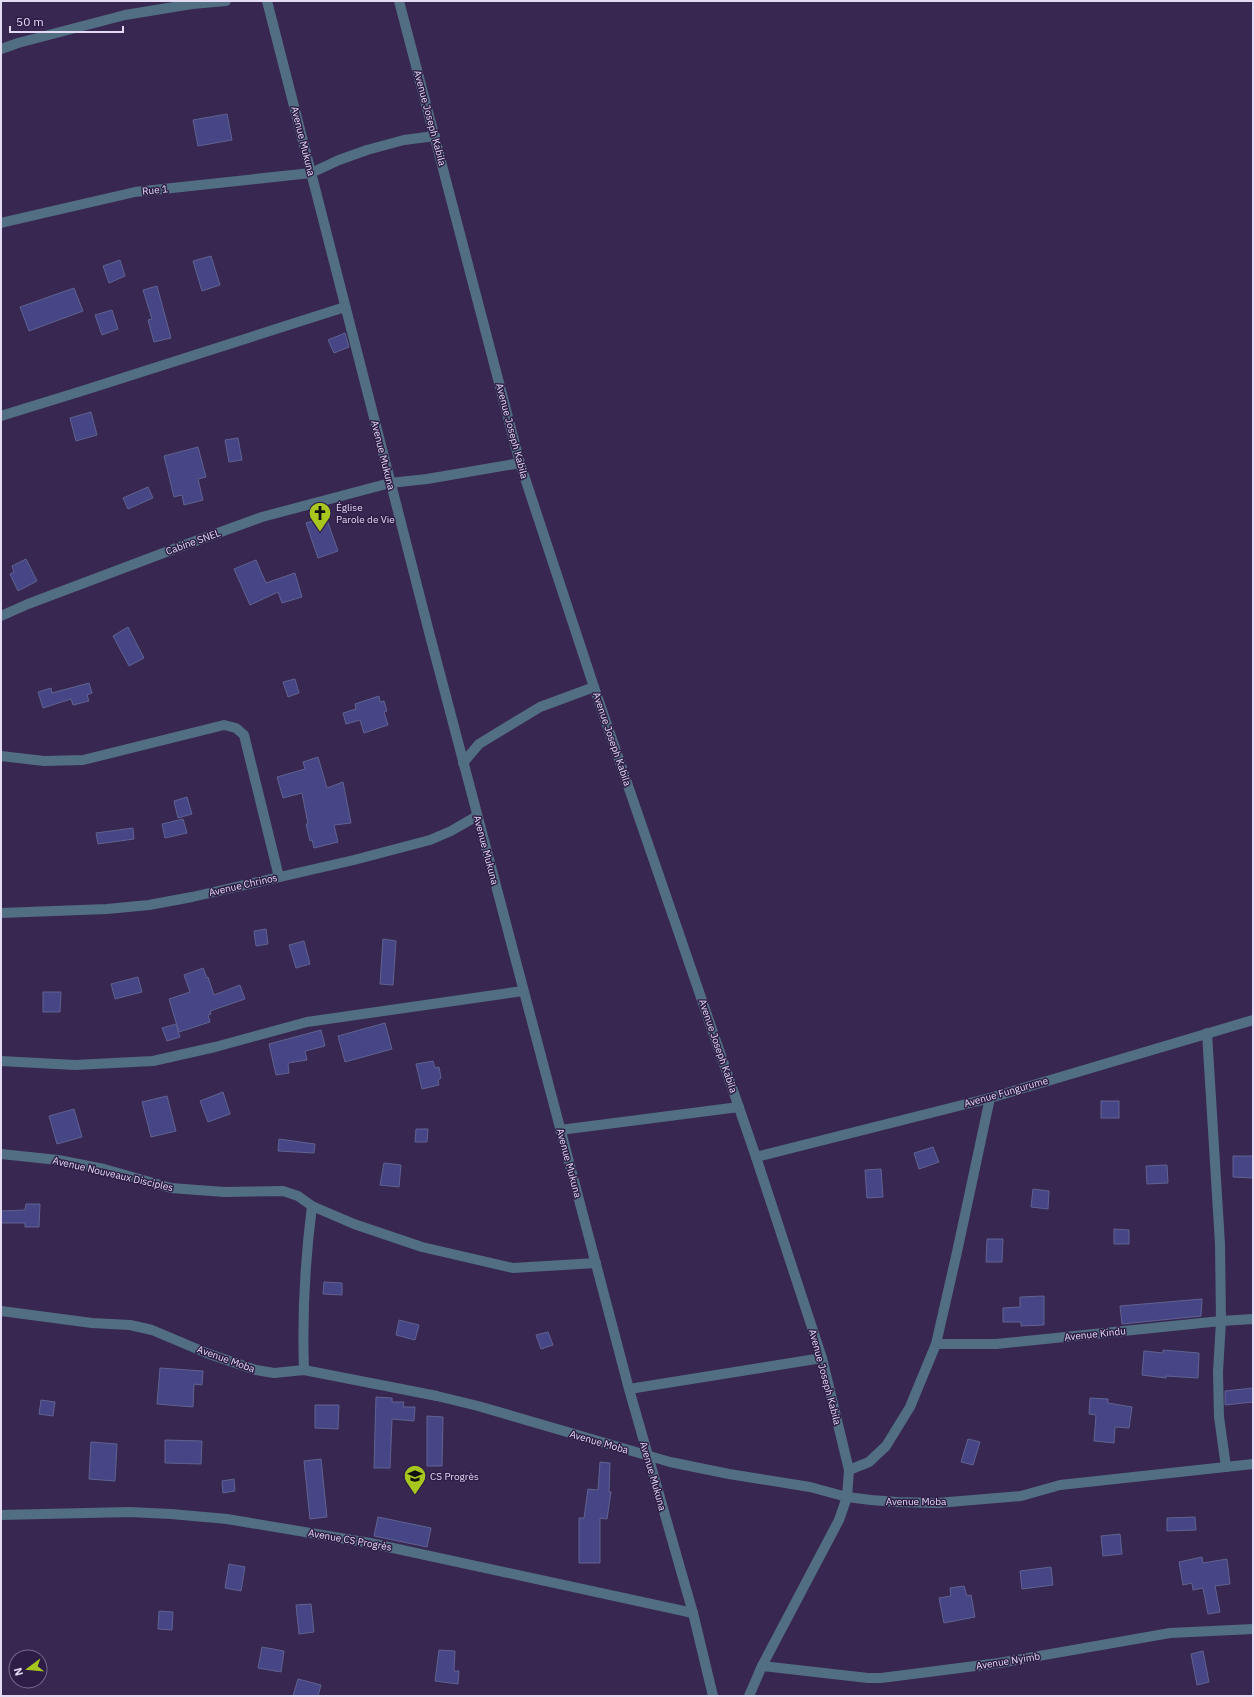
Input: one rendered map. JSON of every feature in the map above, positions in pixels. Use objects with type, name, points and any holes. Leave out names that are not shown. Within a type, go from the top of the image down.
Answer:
[{"type":"street","points":[[1,49],[18,43],[125,15],[192,4],[226,1]]},
{"type":"street","name":"Avenue Mukuna","points":[[267,1],[463,763],[629,1389],[692,1613],[713,1696]]},
{"type":"street","name":"Avenue Joseph Kabila","points":[[399,1],[520,463],[594,687],[739,1106],[822,1358],[848,1470],[847,1497],[839,1520],[762,1666],[749,1696]]},
{"type":"street","points":[[311,174],[339,160],[368,150],[404,140],[435,136]]},
{"type":"street","name":"Rue 1","points":[[1,223],[135,192],[311,174]]},
{"type":"street","points":[[1,416],[345,306]]},
{"type":"street","name":"Cabine SNEL","points":[[1,616],[28,604],[262,517],[390,483],[427,479],[520,463]]},
{"type":"street","points":[[463,763],[480,744],[540,707],[594,687]]},
{"type":"street","points":[[1,756],[44,761],[83,760],[224,725],[236,728],[244,735],[279,877]]},
{"type":"street","name":"Avenue Chrinos","points":[[1,913],[107,909],[149,905],[279,877],[430,840],[451,831],[477,816]]},
{"type":"street","points":[[1,1061],[75,1065],[123,1064],[153,1061],[214,1047],[307,1022],[523,991]]},
{"type":"street","name":"Avenue Fungurume","points":[[756,1157],[990,1098],[1253,1020]]},
{"type":"street","points":[[1207,1034],[1220,1244],[1221,1320],[1218,1372],[1218,1416],[1226,1467]]},
{"type":"street","points":[[848,1470],[869,1462],[886,1446],[910,1406],[936,1344],[990,1098]]},
{"type":"street","points":[[560,1130],[739,1106]]},
{"type":"street","name":"Avenue Nouveaux Disciples","points":[[1,1154],[58,1160],[104,1169],[171,1188],[224,1192],[283,1191],[298,1196],[312,1206],[354,1224],[422,1247],[513,1268],[596,1263]]},
{"type":"street","points":[[304,1370],[303,1328],[306,1265],[312,1206]]},
{"type":"street","name":"Avenue Moba","points":[[1,1312],[92,1323],[130,1325],[152,1330],[209,1354],[256,1370],[274,1373],[304,1370],[478,1406],[648,1456],[729,1474],[810,1487],[847,1497],[898,1502],[970,1500],[1021,1496],[1060,1485],[1253,1464]]},
{"type":"street","name":"Avenue Kindu","points":[[936,1344],[996,1344],[1221,1320],[1253,1319]]},
{"type":"street","points":[[629,1389],[822,1358]]},
{"type":"street","name":"Avenue CS Progrès","points":[[1,1515],[129,1512],[227,1519],[370,1543],[692,1613]]},
{"type":"street","name":"Avenue Nyimb","points":[[762,1666],[868,1678],[897,1677],[999,1663],[1170,1633],[1253,1628]]},
{"type":"building","points":[[227,114],[232,140],[198,146],[193,120]]},
{"type":"building","points":[[211,256],[220,285],[202,291],[193,261]]},
{"type":"building","points":[[120,260],[125,276],[109,283],[103,266]]},
{"type":"building","points":[[157,286],[171,338],[154,342],[148,320],[152,319],[143,290]]},
{"type":"building","points":[[74,288],[83,311],[29,331],[20,307]]},
{"type":"building","points":[[112,310],[118,329],[102,335],[95,315]]},
{"type":"building","points":[[345,333],[349,347],[334,353],[328,340]]},
{"type":"building","points":[[91,412],[97,435],[76,441],[70,418]]},
{"type":"building","points":[[238,438],[242,460],[229,462],[225,440]]},
{"type":"building","points":[[198,447],[206,477],[198,479],[203,500],[184,505],[182,495],[174,497],[164,456]]},
{"type":"building","points":[[148,487],[153,498],[128,509],[123,498]]},
{"type":"building","points":[[326,517],[338,551],[318,558],[306,523]]},
{"type":"building","points":[[26,559],[37,581],[18,591],[10,574],[14,572],[12,566]]},
{"type":"building","points":[[256,560],[266,583],[295,573],[302,597],[282,603],[278,592],[250,605],[234,569]]},
{"type":"building","points":[[128,627],[144,658],[129,666],[113,636]]},
{"type":"building","points":[[295,679],[299,693],[288,697],[283,682]]},
{"type":"building","points":[[89,683],[92,693],[87,695],[89,701],[73,705],[71,699],[43,708],[38,692],[51,688],[52,693]]},
{"type":"building","points":[[379,696],[380,702],[384,701],[387,711],[384,712],[388,725],[364,733],[360,720],[346,724],[343,713],[356,709],[355,704]]},
{"type":"building","points":[[318,757],[327,788],[343,782],[351,823],[334,825],[338,842],[314,848],[312,840],[310,841],[306,824],[308,824],[302,793],[283,798],[277,777],[305,769],[303,762]]},
{"type":"building","points":[[187,797],[192,814],[178,818],[174,801]]},
{"type":"building","points":[[183,819],[187,833],[165,838],[162,824]]},
{"type":"building","points":[[133,828],[134,839],[98,844],[96,833]]},
{"type":"building","points":[[266,929],[268,944],[256,946],[254,931]]},
{"type":"building","points":[[383,939],[396,941],[393,985],[380,984]]},
{"type":"building","points":[[304,941],[310,964],[296,968],[289,945]]},
{"type":"building","points":[[203,968],[207,978],[208,977],[214,995],[240,985],[245,999],[210,1011],[211,1014],[208,1015],[210,1022],[179,1032],[169,999],[190,992],[184,975]]},
{"type":"building","points":[[138,977],[142,992],[115,999],[111,984]]},
{"type":"building","points":[[43,992],[61,992],[60,1012],[43,1012]]},
{"type":"building","points":[[385,1023],[392,1049],[345,1062],[338,1036]]},
{"type":"building","points":[[176,1024],[180,1037],[167,1041],[162,1028]]},
{"type":"building","points":[[321,1030],[325,1046],[305,1051],[307,1060],[288,1063],[289,1073],[276,1075],[269,1044]]},
{"type":"building","points":[[433,1061],[435,1068],[439,1067],[441,1078],[438,1080],[439,1085],[422,1089],[416,1064]]},
{"type":"building","points":[[223,1092],[230,1114],[208,1122],[200,1101]]},
{"type":"building","points":[[167,1096],[176,1131],[151,1137],[142,1102]]},
{"type":"building","points":[[1101,1101],[1119,1101],[1119,1118],[1101,1118]]},
{"type":"building","points":[[74,1109],[82,1137],[57,1144],[49,1116]]},
{"type":"building","points":[[416,1129],[428,1129],[427,1142],[415,1142]]},
{"type":"building","points":[[279,1139],[315,1144],[314,1153],[278,1151]]},
{"type":"building","points":[[933,1147],[939,1162],[919,1169],[914,1153]]},
{"type":"building","points":[[1233,1156],[1253,1156],[1253,1178],[1233,1177]]},
{"type":"building","points":[[384,1163],[401,1165],[399,1187],[380,1185]]},
{"type":"building","points":[[1167,1165],[1168,1183],[1147,1184],[1146,1166]]},
{"type":"building","points":[[881,1169],[883,1197],[867,1198],[865,1170]]},
{"type":"building","points":[[1033,1189],[1049,1191],[1048,1209],[1031,1207]]},
{"type":"building","points":[[26,1204],[40,1204],[39,1227],[25,1227],[25,1223],[1,1223],[1,1211],[25,1210]]},
{"type":"building","points":[[1114,1229],[1129,1230],[1129,1244],[1114,1244]]},
{"type":"building","points":[[987,1239],[1003,1239],[1002,1262],[986,1262]]},
{"type":"building","points":[[324,1282],[342,1283],[342,1295],[323,1294]]},
{"type":"building","points":[[1044,1296],[1044,1325],[1021,1326],[1021,1322],[1003,1322],[1003,1308],[1020,1307],[1020,1297]]},
{"type":"building","points":[[1202,1299],[1201,1316],[1122,1324],[1120,1306]]},
{"type":"building","points":[[399,1320],[419,1325],[415,1340],[396,1335]]},
{"type":"building","points":[[548,1332],[553,1345],[541,1349],[536,1335]]},
{"type":"building","points":[[1163,1350],[1199,1353],[1198,1378],[1166,1376],[1166,1378],[1142,1375],[1144,1351],[1163,1353]]},
{"type":"building","points":[[160,1368],[203,1371],[202,1385],[194,1384],[193,1407],[157,1404]]},
{"type":"building","points":[[1253,1388],[1253,1402],[1225,1405],[1225,1391]]},
{"type":"building","points":[[376,1397],[392,1398],[392,1402],[404,1402],[403,1407],[415,1407],[414,1421],[392,1419],[390,1468],[374,1468]]},
{"type":"building","points":[[1090,1398],[1108,1399],[1108,1403],[1132,1407],[1129,1428],[1115,1427],[1114,1443],[1094,1441],[1096,1415],[1089,1414]]},
{"type":"building","points":[[41,1400],[55,1402],[53,1416],[39,1414]]},
{"type":"building","points":[[315,1405],[339,1405],[338,1429],[315,1428]]},
{"type":"building","points":[[427,1416],[443,1417],[442,1466],[427,1466]]},
{"type":"building","points":[[968,1439],[980,1442],[973,1465],[961,1462]]},
{"type":"building","points":[[165,1440],[202,1441],[201,1464],[165,1463]]},
{"type":"building","points":[[91,1442],[117,1444],[115,1481],[89,1479]]},
{"type":"building","points":[[321,1459],[327,1517],[310,1519],[304,1461]]},
{"type":"building","points":[[600,1462],[610,1463],[609,1492],[611,1492],[607,1519],[600,1518],[600,1563],[579,1563],[579,1518],[584,1518],[588,1489],[598,1490]]},
{"type":"building","points":[[234,1479],[235,1491],[223,1493],[222,1481]]},
{"type":"building","points":[[378,1517],[431,1528],[427,1547],[374,1536]]},
{"type":"building","points":[[1195,1517],[1196,1530],[1167,1531],[1167,1518]]},
{"type":"building","points":[[1120,1534],[1122,1554],[1103,1556],[1101,1536]]},
{"type":"building","points":[[1202,1557],[1203,1563],[1227,1559],[1230,1584],[1215,1586],[1220,1612],[1208,1614],[1203,1588],[1193,1590],[1192,1583],[1183,1585],[1179,1562]]},
{"type":"building","points":[[229,1564],[245,1567],[241,1591],[225,1588]]},
{"type":"building","points":[[1051,1567],[1053,1585],[1022,1589],[1020,1571]]},
{"type":"building","points":[[964,1586],[967,1596],[971,1595],[975,1617],[944,1623],[939,1598],[951,1596],[950,1588]]},
{"type":"building","points":[[311,1604],[314,1632],[299,1634],[296,1605]]},
{"type":"building","points":[[159,1611],[173,1612],[172,1630],[158,1629]]},
{"type":"building","points":[[262,1647],[284,1651],[281,1672],[258,1668]]},
{"type":"building","points":[[439,1650],[455,1651],[454,1671],[459,1671],[458,1684],[435,1681]]},
{"type":"building","points":[[1203,1651],[1209,1682],[1197,1685],[1191,1654]]},
{"type":"building","points":[[298,1679],[321,1685],[318,1696],[293,1696]]},
{"type":"place","name":"Église Parole de Vie","points":[[320,532]]},
{"type":"place","name":"CS Progrès","points":[[415,1496]]}]
